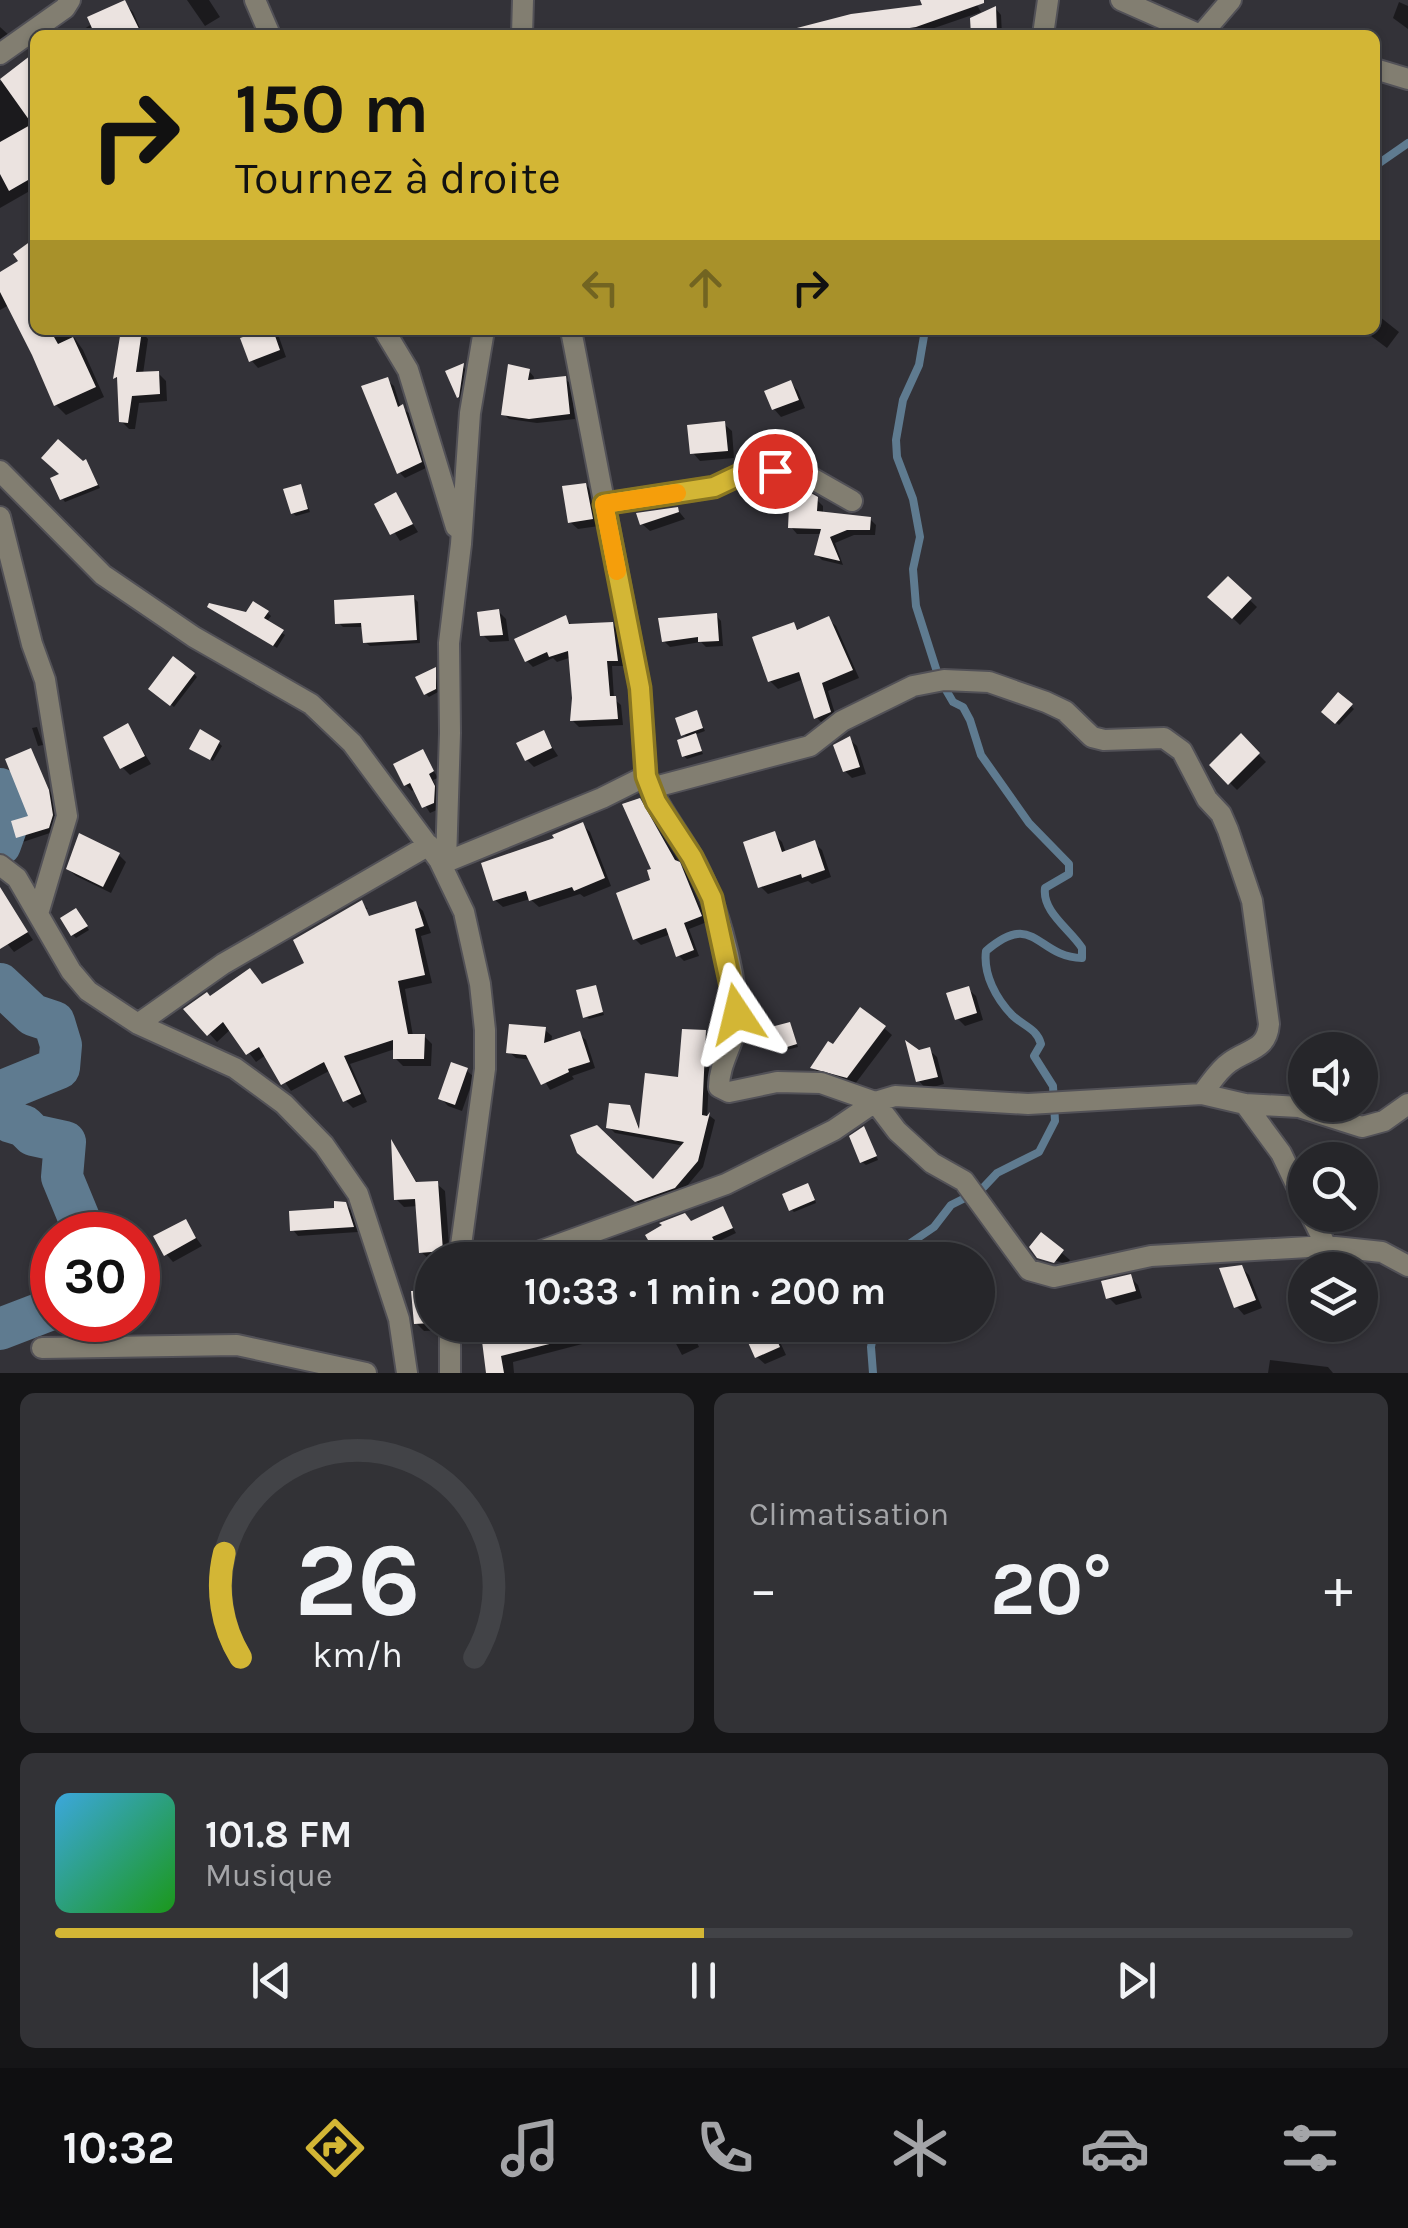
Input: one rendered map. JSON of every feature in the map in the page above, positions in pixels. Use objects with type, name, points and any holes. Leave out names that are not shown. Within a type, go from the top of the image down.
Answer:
[{"type":"street","points":[[34,30],[70,0]]},
{"type":"street","points":[[255,0],[268,30]]},
{"type":"street","points":[[522,30],[523,0]]},
{"type":"street","points":[[1043,30],[1048,0]]},
{"type":"street","points":[[1121,0],[1190,30]]},
{"type":"street","points":[[1205,30],[1231,0]]},
{"type":"street","points":[[0,54],[30,33]]},
{"type":"street","points":[[1380,71],[1408,79]]},
{"type":"street","points":[[387,335],[408,370],[461,544]]},
{"type":"street","points":[[438,856],[450,733],[449,643],[470,412],[483,335]]},
{"type":"street","points":[[571,335],[640,688],[648,782],[705,884],[726,954],[737,1014],[734,1039],[719,1071],[719,1087],[729,1092],[778,1082],[820,1083],[874,1102],[897,1131],[932,1163],[964,1181],[1029,1270],[1054,1277],[1152,1256],[1326,1246],[1382,1252],[1408,1266]]},
{"type":"street","points":[[604,504],[714,487],[750,470],[800,472],[852,501]]},
{"type":"street","points":[[0,471],[103,575],[194,637],[311,704],[352,743],[438,856],[464,912],[480,984],[484,1030],[485,1069],[461,1242]]},
{"type":"street","points":[[0,517],[28,630],[45,680],[67,816],[38,914]]},
{"type":"street","points":[[138,1024],[222,964],[438,856],[648,782],[810,746],[842,721],[914,686],[944,680],[989,682],[1065,711],[1092,737],[1164,738],[1174,742],[1221,814],[1252,901],[1269,1024],[1263,1045],[1232,1060],[1202,1094]]},
{"type":"street","points":[[3,866],[18,878],[71,971],[88,991],[138,1024],[235,1068],[284,1104],[324,1145],[358,1194],[399,1319],[406,1373]]},
{"type":"street","points":[[566,1242],[726,1184],[834,1130],[874,1102],[916,1095],[1028,1104],[1202,1094],[1245,1104],[1299,1107],[1362,1127],[1384,1120],[1408,1104]]},
{"type":"street","points":[[1245,1104],[1288,1168]]},
{"type":"street","points":[[1319,1232],[1326,1246]]},
{"type":"street","points":[[450,1342],[450,1373]]},
{"type":"street","points":[[42,1348],[237,1345],[366,1373]]},
{"type":"building","points":[[125,0],[140,30],[93,30],[87,17]]},
{"type":"building","points":[[920,0],[984,0],[916,27],[793,30],[851,14],[922,5]]},
{"type":"building","points":[[996,6],[997,30],[971,30],[970,18]]},
{"type":"building","points":[[30,56],[30,121],[0,79]]},
{"type":"building","points":[[30,125],[30,179],[9,191],[0,174],[0,142]]},
{"type":"building","points":[[30,242],[30,335],[53,335],[58,344],[73,337],[96,387],[54,406],[0,292],[0,272],[18,261],[13,254]]},
{"type":"building","points":[[120,335],[141,335],[136,372],[159,371],[160,394],[132,396],[128,423],[119,422],[117,377],[113,379]]},
{"type":"building","points":[[275,335],[280,350],[249,362],[240,338]]},
{"type":"building","points":[[464,363],[459,397],[457,398],[445,371]]},
{"type":"building","points":[[508,364],[530,369],[528,380],[566,376],[570,414],[529,419],[501,415]]},
{"type":"building","points":[[388,377],[398,407],[403,404],[422,462],[397,474],[361,386]]},
{"type":"building","points":[[791,380],[799,400],[772,410],[764,391]]},
{"type":"building","points":[[725,421],[728,451],[690,454],[687,425]]},
{"type":"building","points":[[58,439],[83,461],[86,459],[98,485],[60,500],[50,478],[59,474],[41,458]]},
{"type":"building","points":[[586,483],[593,519],[568,523],[562,486]]},
{"type":"building","points":[[301,484],[308,509],[291,514],[283,489]]},
{"type":"building","points":[[790,486],[818,497],[817,511],[871,517],[870,530],[847,530],[830,537],[840,561],[814,555],[821,529],[788,528]]},
{"type":"building","points":[[396,492],[413,524],[390,535],[374,504]]},
{"type":"building","points":[[678,507],[679,512],[640,525],[636,513]]},
{"type":"building","points":[[1228,576],[1252,598],[1232,619],[1207,597]]},
{"type":"building","points":[[414,595],[417,640],[363,643],[361,623],[335,624],[334,600]]},
{"type":"building","points":[[253,601],[269,611],[264,618],[284,630],[273,646],[207,607],[209,603],[246,612]]},
{"type":"building","points":[[499,609],[503,635],[480,636],[477,612]]},
{"type":"building","points":[[717,613],[719,641],[698,642],[698,637],[662,642],[658,618]]},
{"type":"building","points":[[566,615],[569,624],[613,622],[618,661],[607,661],[610,696],[616,696],[618,719],[570,721],[568,651],[549,657],[547,652],[525,662],[514,639]]},
{"type":"building","points":[[829,616],[853,670],[822,683],[831,712],[814,719],[799,672],[768,682],[752,637],[794,622],[797,630]]},
{"type":"building","points":[[173,656],[195,673],[170,706],[148,689]]},
{"type":"building","points":[[436,667],[436,689],[424,695],[415,677]]},
{"type":"building","points":[[1338,692],[1353,704],[1335,724],[1321,712]]},
{"type":"building","points":[[697,710],[703,728],[681,736],[675,718]]},
{"type":"building","points":[[128,723],[145,756],[120,769],[103,737]]},
{"type":"building","points":[[200,729],[220,741],[210,760],[189,749]]},
{"type":"building","points":[[544,730],[552,748],[525,761],[516,743]]},
{"type":"building","points":[[696,733],[702,751],[682,757],[677,740]]},
{"type":"building","points":[[1241,733],[1260,753],[1228,785],[1209,765]]},
{"type":"building","points":[[850,736],[860,767],[843,772],[833,745]]},
{"type":"building","points":[[31,748],[49,790],[53,815],[49,828],[16,838],[11,821],[28,816],[5,759]]},
{"type":"building","points":[[423,749],[434,771],[429,774],[435,786],[434,803],[422,808],[410,783],[404,786],[393,764]]},
{"type":"building","points":[[640,798],[675,860],[680,862],[702,916],[684,923],[694,950],[676,957],[666,928],[633,940],[616,893],[650,880],[647,870],[651,869],[622,804]]},
{"type":"building","points":[[583,822],[605,878],[574,891],[572,887],[529,901],[526,891],[493,901],[481,863],[554,838],[552,835]]},
{"type":"building","points":[[775,831],[782,852],[815,840],[825,870],[758,888],[743,842]]},
{"type":"building","points":[[79,833],[120,853],[103,887],[66,869]]},
{"type":"building","points":[[0,887],[28,932],[0,949]]},
{"type":"building","points":[[362,900],[369,916],[416,901],[424,926],[415,929],[425,975],[398,981],[408,1034],[425,1034],[424,1059],[393,1059],[393,1040],[344,1056],[361,1094],[343,1102],[324,1062],[281,1085],[259,1047],[246,1055],[223,1022],[207,1036],[183,1009],[207,992],[210,996],[250,968],[262,984],[304,963],[293,940]]},
{"type":"building","points":[[76,908],[88,926],[71,936],[60,918]]},
{"type":"building","points":[[596,985],[603,1012],[583,1018],[576,990]]},
{"type":"building","points":[[969,986],[977,1013],[955,1020],[946,993]]},
{"type":"building","points":[[860,1007],[886,1026],[847,1078],[810,1068],[828,1041],[833,1044]]},
{"type":"building","points":[[790,1022],[797,1044],[777,1050],[771,1027]]},
{"type":"building","points":[[509,1024],[546,1027],[544,1043],[580,1031],[590,1062],[568,1069],[569,1072],[541,1085],[526,1055],[506,1053]]},
{"type":"building","points":[[682,1029],[706,1030],[702,1115],[710,1112],[698,1161],[675,1188],[635,1202],[577,1153],[570,1135],[597,1125],[653,1179],[684,1142],[606,1128],[609,1103],[630,1105],[639,1129],[645,1073],[678,1077]]},
{"type":"building","points":[[905,1040],[919,1050],[930,1047],[938,1077],[916,1082]]},
{"type":"building","points":[[451,1062],[468,1068],[455,1105],[438,1099]]},
{"type":"building","points":[[864,1126],[877,1156],[860,1163],[849,1136]]},
{"type":"building","points":[[391,1139],[416,1182],[438,1181],[442,1242],[418,1242],[415,1199],[394,1200]]},
{"type":"building","points":[[808,1183],[815,1200],[789,1211],[782,1194]]},
{"type":"building","points":[[334,1201],[346,1202],[354,1227],[290,1231],[289,1211],[334,1208]]},
{"type":"building","points":[[723,1206],[733,1228],[712,1237],[715,1242],[649,1242],[645,1235],[662,1225],[659,1223],[685,1213],[691,1221]]},
{"type":"building","points":[[186,1219],[196,1238],[164,1256],[160,1232]]},
{"type":"building","points":[[1041,1232],[1064,1250],[1054,1263],[1037,1258],[1029,1247]]},
{"type":"building","points":[[1242,1265],[1256,1300],[1234,1308],[1219,1268]]},
{"type":"building","points":[[1131,1274],[1136,1291],[1106,1299],[1101,1281]]},
{"type":"building","points":[[411,1291],[415,1291],[415,1324],[414,1324]]},
{"type":"building","points":[[482,1342],[558,1342],[501,1356],[504,1373],[486,1373]]},
{"type":"building","points":[[748,1342],[778,1342],[780,1347],[755,1358]]},
{"type":"waterway","points":[[1380,163],[1408,143]]},
{"type":"waterway","points":[[912,1242],[934,1227],[951,1205],[981,1190],[997,1173],[1039,1152],[1055,1121],[1053,1086],[1034,1056],[1041,1044],[1039,1039],[996,994],[986,951],[1002,939],[1026,934],[1054,951],[1082,958],[1082,948],[1052,913],[1045,897],[1045,888],[1069,874],[1069,864],[1029,823],[981,755],[963,707],[953,702],[939,678],[916,606],[913,569],[920,537],[913,499],[897,457],[896,440],[903,400],[919,365],[924,335]]},
{"type":"waterway","points":[[0,789],[11,814],[0,845]]},
{"type":"waterway","points":[[0,984],[33,1015],[54,1022],[61,1045],[59,1068],[0,1092]]},
{"type":"waterway","points":[[0,1110],[33,1135],[65,1142],[62,1177],[76,1212]]},
{"type":"waterway","points":[[0,1329],[30,1317]]},
{"type":"waterway","points":[[872,1342],[873,1373]]},
{"type":"slow traffic","points":[[617,571],[604,504],[677,493]]},
{"type":"route","points":[[737,1014],[712,898],[692,857],[656,802],[646,776],[640,688],[604,504],[714,487],[750,470],[775,471]]}]
